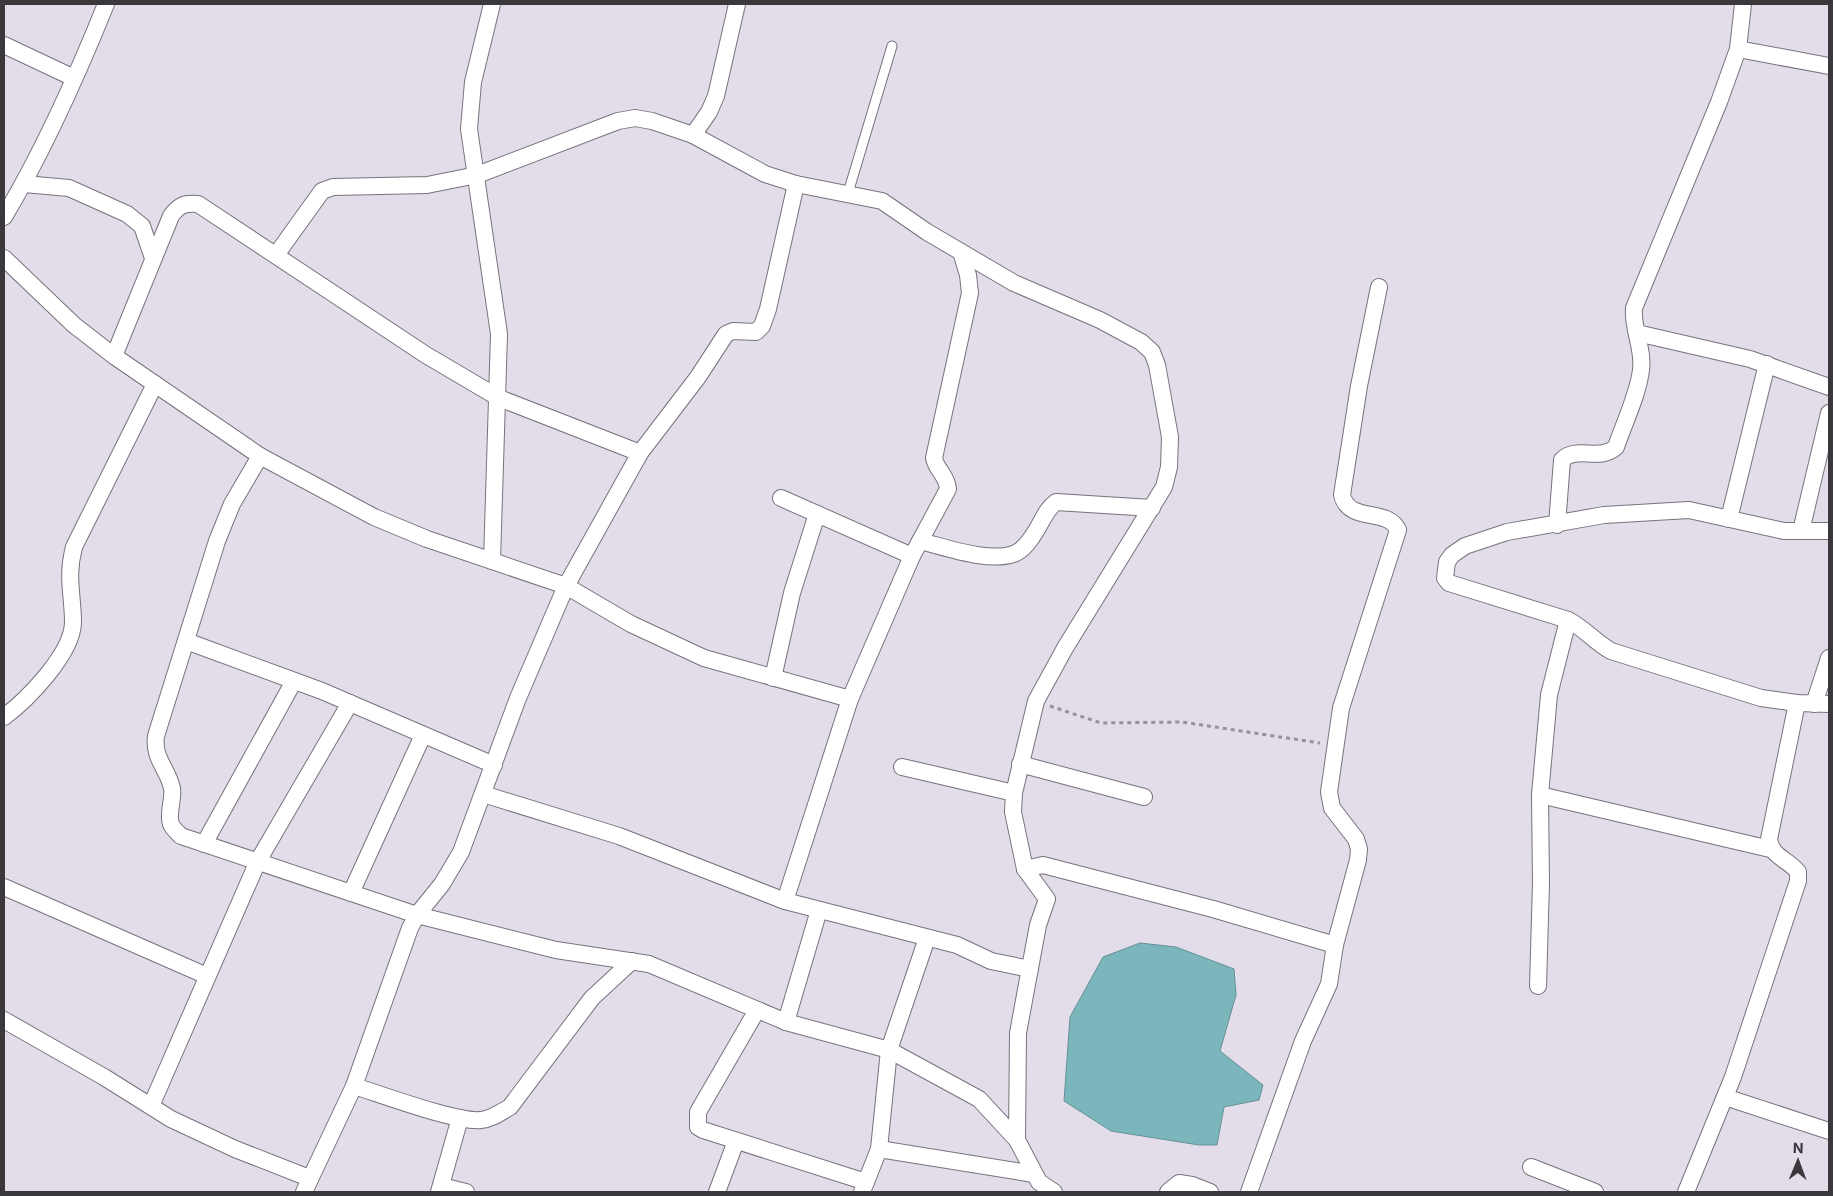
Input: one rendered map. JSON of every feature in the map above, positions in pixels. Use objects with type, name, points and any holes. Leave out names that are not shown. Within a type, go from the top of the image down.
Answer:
[{"type":"street","points":[[4,217],[24,184],[74,78],[106,4]]},
{"type":"street","points":[[492,4],[472,82],[469,129],[499,334],[499,398],[492,561]]},
{"type":"street","points":[[693,135],[709,112],[716,96],[737,4]]},
{"type":"street","points":[[1557,525],[1562,460],[1566,455],[1573,453],[1605,454],[1616,447],[1641,369],[1637,333],[1633,319],[1640,292],[1719,102],[1738,49],[1743,4]]},
{"type":"street","points":[[4,45],[74,78]]},
{"type":"street","points":[[1738,49],[1829,66]]},
{"type":"street","points":[[276,255],[322,191],[334,187],[427,185],[477,175],[618,120],[635,118],[652,121],[693,135],[758,170],[796,184],[882,201],[961,252],[1014,283],[1100,320],[1141,342],[1152,352],[1157,366],[1170,437],[1169,467],[1164,487],[1065,648],[1036,701],[1014,793],[1013,812],[1025,869],[1047,898],[1038,926],[1018,1032],[1017,1140]]},
{"type":"street","points":[[24,184],[69,188],[128,214],[142,226],[153,258]]},
{"type":"street","points":[[4,1020],[171,1118],[306,1185],[354,1086],[417,915],[442,884],[461,852],[518,698],[566,586],[640,453],[698,377],[726,334],[733,331],[756,332],[759,329],[768,309],[796,184]]},
{"type":"street","points":[[114,356],[171,216],[179,206],[188,203],[198,204],[426,355],[499,398],[640,453]]},
{"type":"street","points":[[785,901],[850,699],[916,548],[948,489],[947,480],[936,466],[934,458],[970,293],[968,275],[961,252]]},
{"type":"street","points":[[4,258],[74,325],[114,356],[260,456],[374,517],[427,539],[566,586],[630,624],[704,658],[850,699]]},
{"type":"street","points":[[1249,1192],[1303,1041],[1329,984],[1335,945],[1359,849],[1356,839],[1332,808],[1330,800],[1341,708],[1398,530],[1396,525],[1388,520],[1350,510],[1344,505],[1342,496],[1379,287]]},
{"type":"street","points":[[1637,333],[1767,364],[1829,387]]},
{"type":"street","points":[[1729,519],[1767,364]]},
{"type":"street","points":[[4,717],[19,706],[44,680],[66,644],[73,625],[68,568],[74,547],[155,384]]},
{"type":"street","points":[[1801,531],[1829,413]]},
{"type":"street","points":[[260,456],[232,504],[217,540],[156,736],[155,748],[172,789],[170,822],[173,829],[181,836],[417,915],[556,950],[632,961],[658,967],[786,1022],[889,1050],[979,1099],[1017,1140],[1039,1182],[1054,1192]]},
{"type":"street","points":[[781,498],[817,514],[916,548],[987,557],[1016,553],[1023,548],[1032,537],[1050,506],[1056,502],[1152,508]]},
{"type":"street","points":[[1829,531],[1784,531],[1690,510],[1604,515],[1557,525],[1507,532],[1465,546],[1446,562],[1445,578],[1449,583],[1568,620],[1582,628],[1600,645],[1611,651],[1762,698],[1822,704],[1829,658]]},
{"type":"street","points":[[773,678],[792,593],[817,514]]},
{"type":"street","points":[[1538,986],[1541,883],[1540,796],[1549,695],[1568,620]]},
{"type":"street","points":[[186,641],[350,703],[494,765]]},
{"type":"street","points":[[204,844],[294,681]]},
{"type":"street","points":[[151,1106],[258,861],[350,703]]},
{"type":"street","points":[[1686,1192],[1724,1097],[1798,881],[1798,872],[1792,863],[1776,856],[1770,849],[1769,839],[1797,703]]},
{"type":"street","points":[[351,893],[423,735]]},
{"type":"street","points":[[1020,764],[1144,797]]},
{"type":"street","points":[[902,767],[1014,793]]},
{"type":"street","points":[[483,794],[619,836],[785,901],[956,945],[991,961],[1030,969]]},
{"type":"street","points":[[1540,796],[1770,849]]},
{"type":"street","points":[[1025,869],[1043,865],[1213,909],[1335,945]]},
{"type":"street","points":[[4,887],[207,976]]},
{"type":"street","points":[[786,1022],[819,910]]},
{"type":"street","points":[[757,1010],[698,1112],[698,1127],[864,1187],[879,1149],[889,1050],[927,938]]},
{"type":"street","points":[[354,1086],[460,1118],[480,1120],[510,1107],[592,998],[632,961]]},
{"type":"street","points":[[1724,1097],[1829,1131]]},
{"type":"street","points":[[460,1118],[440,1189],[466,1192]]},
{"type":"street","points":[[717,1192],[736,1141]]},
{"type":"street","points":[[879,1149],[1034,1174]]},
{"type":"street","points":[[1531,1166],[1594,1192]]},
{"type":"street","points":[[1168,1192],[1179,1183],[1192,1184],[1210,1192]]},
{"type":"lane","points":[[848,194],[892,46]]},
{"type":"path","points":[[1036,701],[1101,723],[1182,722],[1337,746]]},
{"type":"water","points":[[1140,943],[1176,947],[1234,969],[1236,995],[1220,1051],[1263,1085],[1259,1100],[1224,1107],[1217,1145],[1199,1145],[1111,1131],[1064,1101],[1070,1017],[1103,957]]}]
